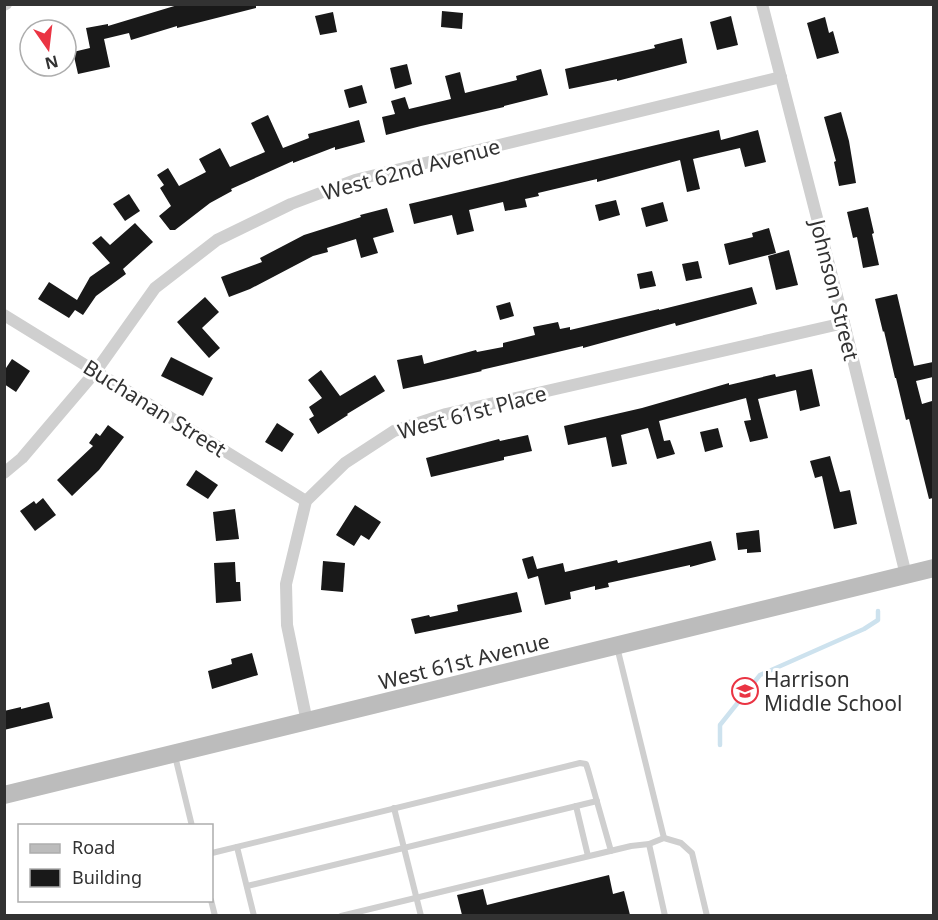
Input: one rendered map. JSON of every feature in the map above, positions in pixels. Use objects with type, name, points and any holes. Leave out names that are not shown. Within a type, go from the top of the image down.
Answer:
[{"type":"main road","name":"West 61st Avenue","points":[[4,795],[933,568]]},
{"type":"street","name":"Johnson Street","points":[[762,4],[906,575]]},
{"type":"street","name":"West 62nd Avenue","points":[[4,472],[22,458],[96,370],[155,288],[217,240],[291,204],[355,180],[781,77]]},
{"type":"street","name":"Buchanan Street","points":[[4,315],[306,501]]},
{"type":"street","name":"West 61st Place","points":[[306,501],[345,463],[394,431],[446,414],[844,323]]},
{"type":"street","points":[[306,501],[286,584],[287,625],[308,722]]},
{"type":"lane","points":[[617,646],[664,838]]},
{"type":"lane","points":[[174,754],[192,824]]},
{"type":"lane","points":[[213,853],[580,763],[586,764],[611,850]]},
{"type":"lane","points":[[247,886],[597,801]]},
{"type":"lane","points":[[576,806],[588,856]]},
{"type":"lane","points":[[394,808],[421,915]]},
{"type":"lane","points":[[341,915],[611,850],[649,844],[664,838],[681,843],[692,853],[707,915]]},
{"type":"lane","points":[[649,844],[665,915]]},
{"type":"lane","points":[[237,847],[255,915]]},
{"type":"building","points":[[181,4],[256,4],[256,8],[177,28],[177,26],[131,40],[129,33],[104,39],[110,67],[78,74],[78,51],[90,48],[86,28],[108,24],[108,26]]},
{"type":"building","points":[[442,11],[463,13],[462,29],[441,27]]},
{"type":"building","points":[[333,12],[337,32],[320,35],[315,16]]},
{"type":"building","points":[[731,16],[738,45],[717,50],[710,22]]},
{"type":"building","points":[[825,17],[829,33],[833,31],[839,53],[817,59],[807,23]]},
{"type":"building","points":[[682,38],[687,63],[617,81],[617,79],[569,89],[565,69],[655,48],[654,45]]},
{"type":"building","points":[[407,64],[412,84],[395,89],[390,68]]},
{"type":"building","points":[[541,69],[548,95],[386,135],[382,117],[395,114],[391,101],[405,97],[409,109],[451,99],[445,76],[460,72],[465,93],[517,80],[516,76]]},
{"type":"building","points":[[362,85],[367,103],[349,108],[344,90]]},
{"type":"building","points":[[841,112],[849,141],[856,183],[839,186],[834,162],[836,161],[824,117]]},
{"type":"building","points":[[268,115],[283,148],[309,138],[308,134],[359,120],[365,142],[335,150],[335,147],[293,163],[293,161],[231,189],[232,191],[210,203],[175,230],[170,230],[159,216],[171,206],[160,188],[164,185],[157,175],[168,168],[179,186],[206,172],[199,159],[220,148],[230,167],[265,152],[251,123]]},
{"type":"building","points":[[719,130],[721,140],[758,130],[766,162],[745,167],[740,148],[693,159],[700,189],[687,192],[680,160],[597,182],[597,179],[538,193],[539,196],[525,199],[527,207],[505,211],[503,202],[469,210],[474,231],[457,235],[452,215],[414,224],[409,204]]},
{"type":"building","points":[[129,194],[140,211],[125,221],[113,204]]},
{"type":"building","points":[[616,200],[620,215],[599,221],[595,205]]},
{"type":"building","points":[[663,202],[668,221],[646,227],[641,208]]},
{"type":"building","points":[[868,207],[879,265],[863,268],[857,237],[853,238],[847,212]]},
{"type":"building","points":[[387,208],[394,232],[373,238],[378,253],[361,258],[356,239],[327,248],[328,252],[313,256],[250,289],[229,297],[221,277],[262,262],[260,258],[304,235]]},
{"type":"building","points":[[135,223],[153,242],[123,269],[126,274],[96,296],[83,315],[75,310],[69,318],[38,299],[49,282],[77,300],[90,277],[110,263],[92,243],[101,236],[110,245]]},
{"type":"building","points":[[769,228],[776,253],[729,265],[724,244],[753,237],[752,233]]},
{"type":"building","points":[[789,250],[798,285],[776,290],[768,256]]},
{"type":"building","points":[[698,261],[702,278],[686,281],[682,264]]},
{"type":"building","points":[[652,271],[656,286],[640,289],[637,274]]},
{"type":"building","points":[[752,287],[757,304],[676,326],[675,323],[583,348],[583,346],[403,389],[397,360],[422,355],[424,364],[476,350],[477,352],[503,347],[503,343],[535,335],[533,327],[558,322],[560,329],[570,327],[570,330]]},
{"type":"building","points":[[897,294],[914,366],[933,362],[933,377],[916,381],[922,404],[932,401],[933,408],[933,498],[929,499],[875,299]]},
{"type":"building","points":[[205,297],[219,312],[202,328],[220,348],[209,358],[177,322]]},
{"type":"building","points":[[510,302],[514,316],[500,320],[496,306]]},
{"type":"building","points":[[171,357],[213,378],[203,396],[161,376]]},
{"type":"building","points":[[12,359],[30,371],[16,392],[4,384],[4,371]]},
{"type":"building","points":[[812,369],[820,406],[800,411],[796,390],[758,399],[768,438],[750,442],[744,421],[751,420],[746,398],[659,421],[664,441],[670,440],[675,454],[657,459],[648,428],[621,435],[627,464],[612,467],[606,437],[568,445],[564,426],[642,408],[729,383],[729,385],[775,374],[776,377]]},
{"type":"building","points":[[321,370],[340,396],[375,375],[385,391],[318,434],[309,419],[314,416],[309,407],[322,398],[308,380]]},
{"type":"building","points":[[277,423],[294,434],[282,452],[265,442]]},
{"type":"building","points":[[108,425],[124,437],[99,470],[72,496],[57,480],[93,446],[89,443],[96,433],[100,436]]},
{"type":"building","points":[[718,428],[723,447],[705,452],[700,432]]},
{"type":"building","points":[[528,435],[532,451],[431,477],[426,458],[499,439],[500,441]]},
{"type":"building","points":[[830,456],[840,492],[850,490],[857,524],[834,529],[822,476],[815,478],[810,461]]},
{"type":"building","points":[[196,470],[218,485],[208,499],[186,485]]},
{"type":"building","points":[[43,498],[56,515],[35,531],[20,511],[34,501],[36,504]]},
{"type":"building","points":[[355,505],[381,522],[369,540],[361,535],[354,546],[336,535]]},
{"type":"building","points":[[235,509],[239,539],[216,541],[213,512]]},
{"type":"building","points":[[759,530],[761,552],[747,553],[747,549],[738,550],[736,533]]},
{"type":"building","points":[[711,541],[716,560],[608,583],[609,587],[595,590],[595,586],[570,592],[571,599],[545,605],[538,576],[528,579],[522,559],[533,556],[537,569],[563,563],[565,572],[617,560],[618,563]]},
{"type":"building","points":[[323,561],[345,563],[343,592],[321,590]]},
{"type":"building","points":[[235,562],[236,582],[240,582],[241,601],[216,603],[214,563]]},
{"type":"building","points":[[517,592],[522,612],[415,634],[411,619],[458,611],[457,605]]},
{"type":"building","points":[[252,653],[258,675],[212,689],[208,671],[232,664],[231,659]]},
{"type":"building","points":[[49,702],[53,718],[4,730],[4,711]]},
{"type":"building","points":[[609,875],[613,894],[624,891],[630,915],[462,915],[457,895],[483,889],[487,905]]},
{"type":"waterway","points":[[720,745],[720,725],[760,675],[864,629],[878,620],[878,611]]},
{"type":"place","name":"Harrison Middle School","points":[[745,691]]}]
